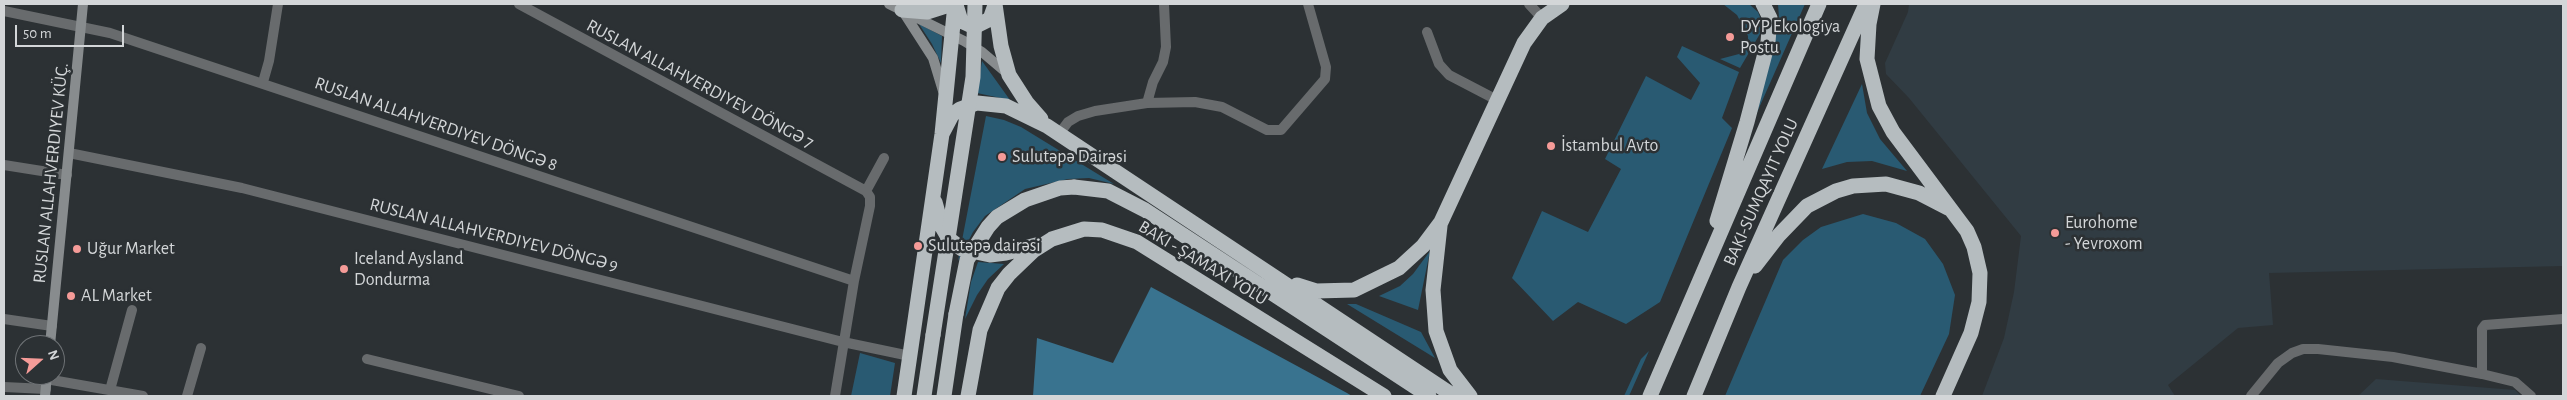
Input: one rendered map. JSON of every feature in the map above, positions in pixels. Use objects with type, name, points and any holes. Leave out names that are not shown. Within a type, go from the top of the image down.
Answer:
[{"type":"highway","points":[[954,4],[961,21],[974,26],[990,19],[995,5]]},
{"type":"highway","points":[[895,7],[927,12],[954,4]]},
{"type":"highway","points":[[904,396],[946,105],[954,4]]},
{"type":"highway","points":[[924,396],[973,77],[976,4]]},
{"type":"highway","points":[[1281,280],[1316,291],[1354,290],[1399,268],[1424,246],[1441,222],[1524,43],[1542,18],[1562,4]]},
{"type":"highway","points":[[1692,298],[1747,122],[1764,58],[1770,18],[1763,4]]},
{"type":"highway","points":[[1650,396],[1819,4]]},
{"type":"highway","points":[[1694,396],[1739,288],[1866,4]]},
{"type":"highway","points":[[1873,4],[1869,24],[1867,59],[1879,106],[1893,132],[1953,210],[1974,247],[1980,273],[1978,302],[1971,333],[1943,396]]},
{"type":"highway","points":[[995,5],[1001,46],[1010,76],[1026,103],[1053,130]]},
{"type":"highway","points":[[942,134],[952,115],[967,106],[977,103],[1006,106],[1053,130],[1454,396]]},
{"type":"highway","points":[[1739,288],[1791,221],[1807,206],[1836,191],[1853,186],[1886,184],[1919,193],[1953,210]]},
{"type":"highway","points":[[944,396],[962,278],[967,260],[976,243],[998,217],[1025,200],[1060,188],[1074,187],[1108,192],[1146,210],[1429,396]]},
{"type":"highway","points":[[934,188],[942,227],[949,239],[962,249],[990,255],[1006,253],[1084,229],[1102,230],[1137,242],[1384,396]]},
{"type":"highway","points":[[1441,222],[1433,282],[1433,307],[1436,331],[1450,370],[1470,396]]},
{"type":"highway","points":[[968,396],[980,330],[993,297],[1019,263],[1052,238]]},
{"type":"street","name":"RUSLAN ALLAHVERDIYEV KÜÇ.","points":[[51,335],[83,4]]},
{"type":"street","points":[[263,82],[269,61],[278,4]]},
{"type":"street","name":"RUSLAN ALLAHVERDIYEV DÖNGƏ 7","points":[[519,4],[866,191]]},
{"type":"street","points":[[1147,103],[1153,82],[1163,62],[1166,47],[1164,4]]},
{"type":"street","points":[[1053,130],[1078,116],[1094,111],[1147,103],[1187,101],[1213,105],[1238,114],[1267,130],[1282,130],[1325,79],[1326,67],[1308,4]]},
{"type":"street","points":[[1529,4],[1542,18]]},
{"type":"street","points":[[895,7],[953,34],[982,52],[1010,76]]},
{"type":"street","points":[[895,7],[933,58],[946,105]]},
{"type":"street","name":"RUSLAN ALLAHVERDIYEV DÖNGƏ 8","points":[[4,11],[110,33],[263,82],[854,281]]},
{"type":"street","points":[[1427,32],[1439,64],[1449,76],[1497,100]]},
{"type":"street","name":"RUSLAN ALLAHVERDIYEV DÖNGƏ 9","points":[[69,152],[270,195],[843,342],[910,356]]},
{"type":"street","points":[[835,396],[854,281],[870,206],[870,197],[866,191],[884,158]]},
{"type":"street","points":[[4,165],[67,174]]},
{"type":"street","points":[[110,390],[132,310]]},
{"type":"street","points":[[4,319],[52,326]]},
{"type":"street","points":[[2482,374],[2482,329],[2485,325],[2563,319]]},
{"type":"street","points":[[187,396],[201,348]]},
{"type":"street","points":[[2251,396],[2278,363],[2292,353],[2303,349],[2318,348],[2393,356],[2482,374],[2515,382],[2532,396]]},
{"type":"street","points":[[367,359],[519,396]]},
{"type":"street","points":[[4,387],[46,385],[110,390],[143,396]]},
{"type":"shaded area","points":[[1723,4],[1749,4],[1758,12],[1762,22],[1761,32],[1740,68],[1720,59],[1739,54],[1748,46],[1748,36],[1737,15]]},
{"type":"shaded area","points":[[1778,4],[1805,4],[1755,117],[1779,18]]},
{"type":"shaded area","points":[[1909,4],[2563,4],[2563,266],[2269,273],[2273,325],[2238,328],[2168,385],[2175,396],[1982,396],[2004,338],[2014,292],[2021,236],[1909,98],[1886,74],[1885,63],[1908,12]]},
{"type":"shaded area","points":[[919,24],[942,36],[941,63],[932,44]]},
{"type":"shaded area","points":[[1682,46],[1739,72],[1722,118],[1732,128],[1660,302],[1626,324],[1578,302],[1553,321],[1512,278],[1542,211],[1588,232],[1621,169],[1605,159],[1646,76],[1691,100],[1700,83],[1677,57]]},
{"type":"shaded area","points":[[982,61],[1010,100],[977,93]]},
{"type":"shaded area","points":[[1862,84],[1867,113],[1880,139],[1907,171],[1872,161],[1847,162],[1822,169]]},
{"type":"shaded area","points":[[986,116],[1004,120],[1021,127],[1114,184],[1089,178],[1068,179],[1025,189],[985,216],[973,232],[958,261]]},
{"type":"shaded area","points":[[1863,214],[1896,223],[1925,239],[1943,264],[1955,295],[1949,334],[1920,396],[1725,396],[1783,260],[1803,240],[1821,227]]},
{"type":"shaded area","points":[[1430,251],[1418,310],[1379,296],[1400,286],[1413,274]]},
{"type":"shaded area","points":[[978,262],[1004,264],[988,279],[977,295],[965,319],[971,282]]},
{"type":"shaded area","points":[[1151,287],[1352,396],[1033,396],[1037,338],[1113,363]]},
{"type":"shaded area","points":[[1347,304],[1356,304],[1421,332],[1435,358]]},
{"type":"shaded area","points":[[1649,351],[1629,396],[1624,396],[1641,359]]},
{"type":"shaded area","points":[[860,353],[895,363],[890,396],[851,396]]},
{"type":"shaded area","points":[[2376,379],[2515,390],[2521,396],[2358,396]]},
{"type":"place","name":"DYP Ekologiya Postu","points":[[1730,37]]},
{"type":"place","name":"İstambul Avto","points":[[1551,146]]},
{"type":"place","name":"Sulutəpə Dairəsi","points":[[1002,157]]},
{"type":"place","name":"Eurohome - Yevroxom","points":[[2055,233]]},
{"type":"place","name":"Sulutəpə dairəsi","points":[[918,246]]},
{"type":"place","name":"Uğur Market","points":[[77,249]]},
{"type":"place","name":"Iceland Aysland Dondurma","points":[[344,269]]},
{"type":"place","name":"AL Market","points":[[71,296]]}]
